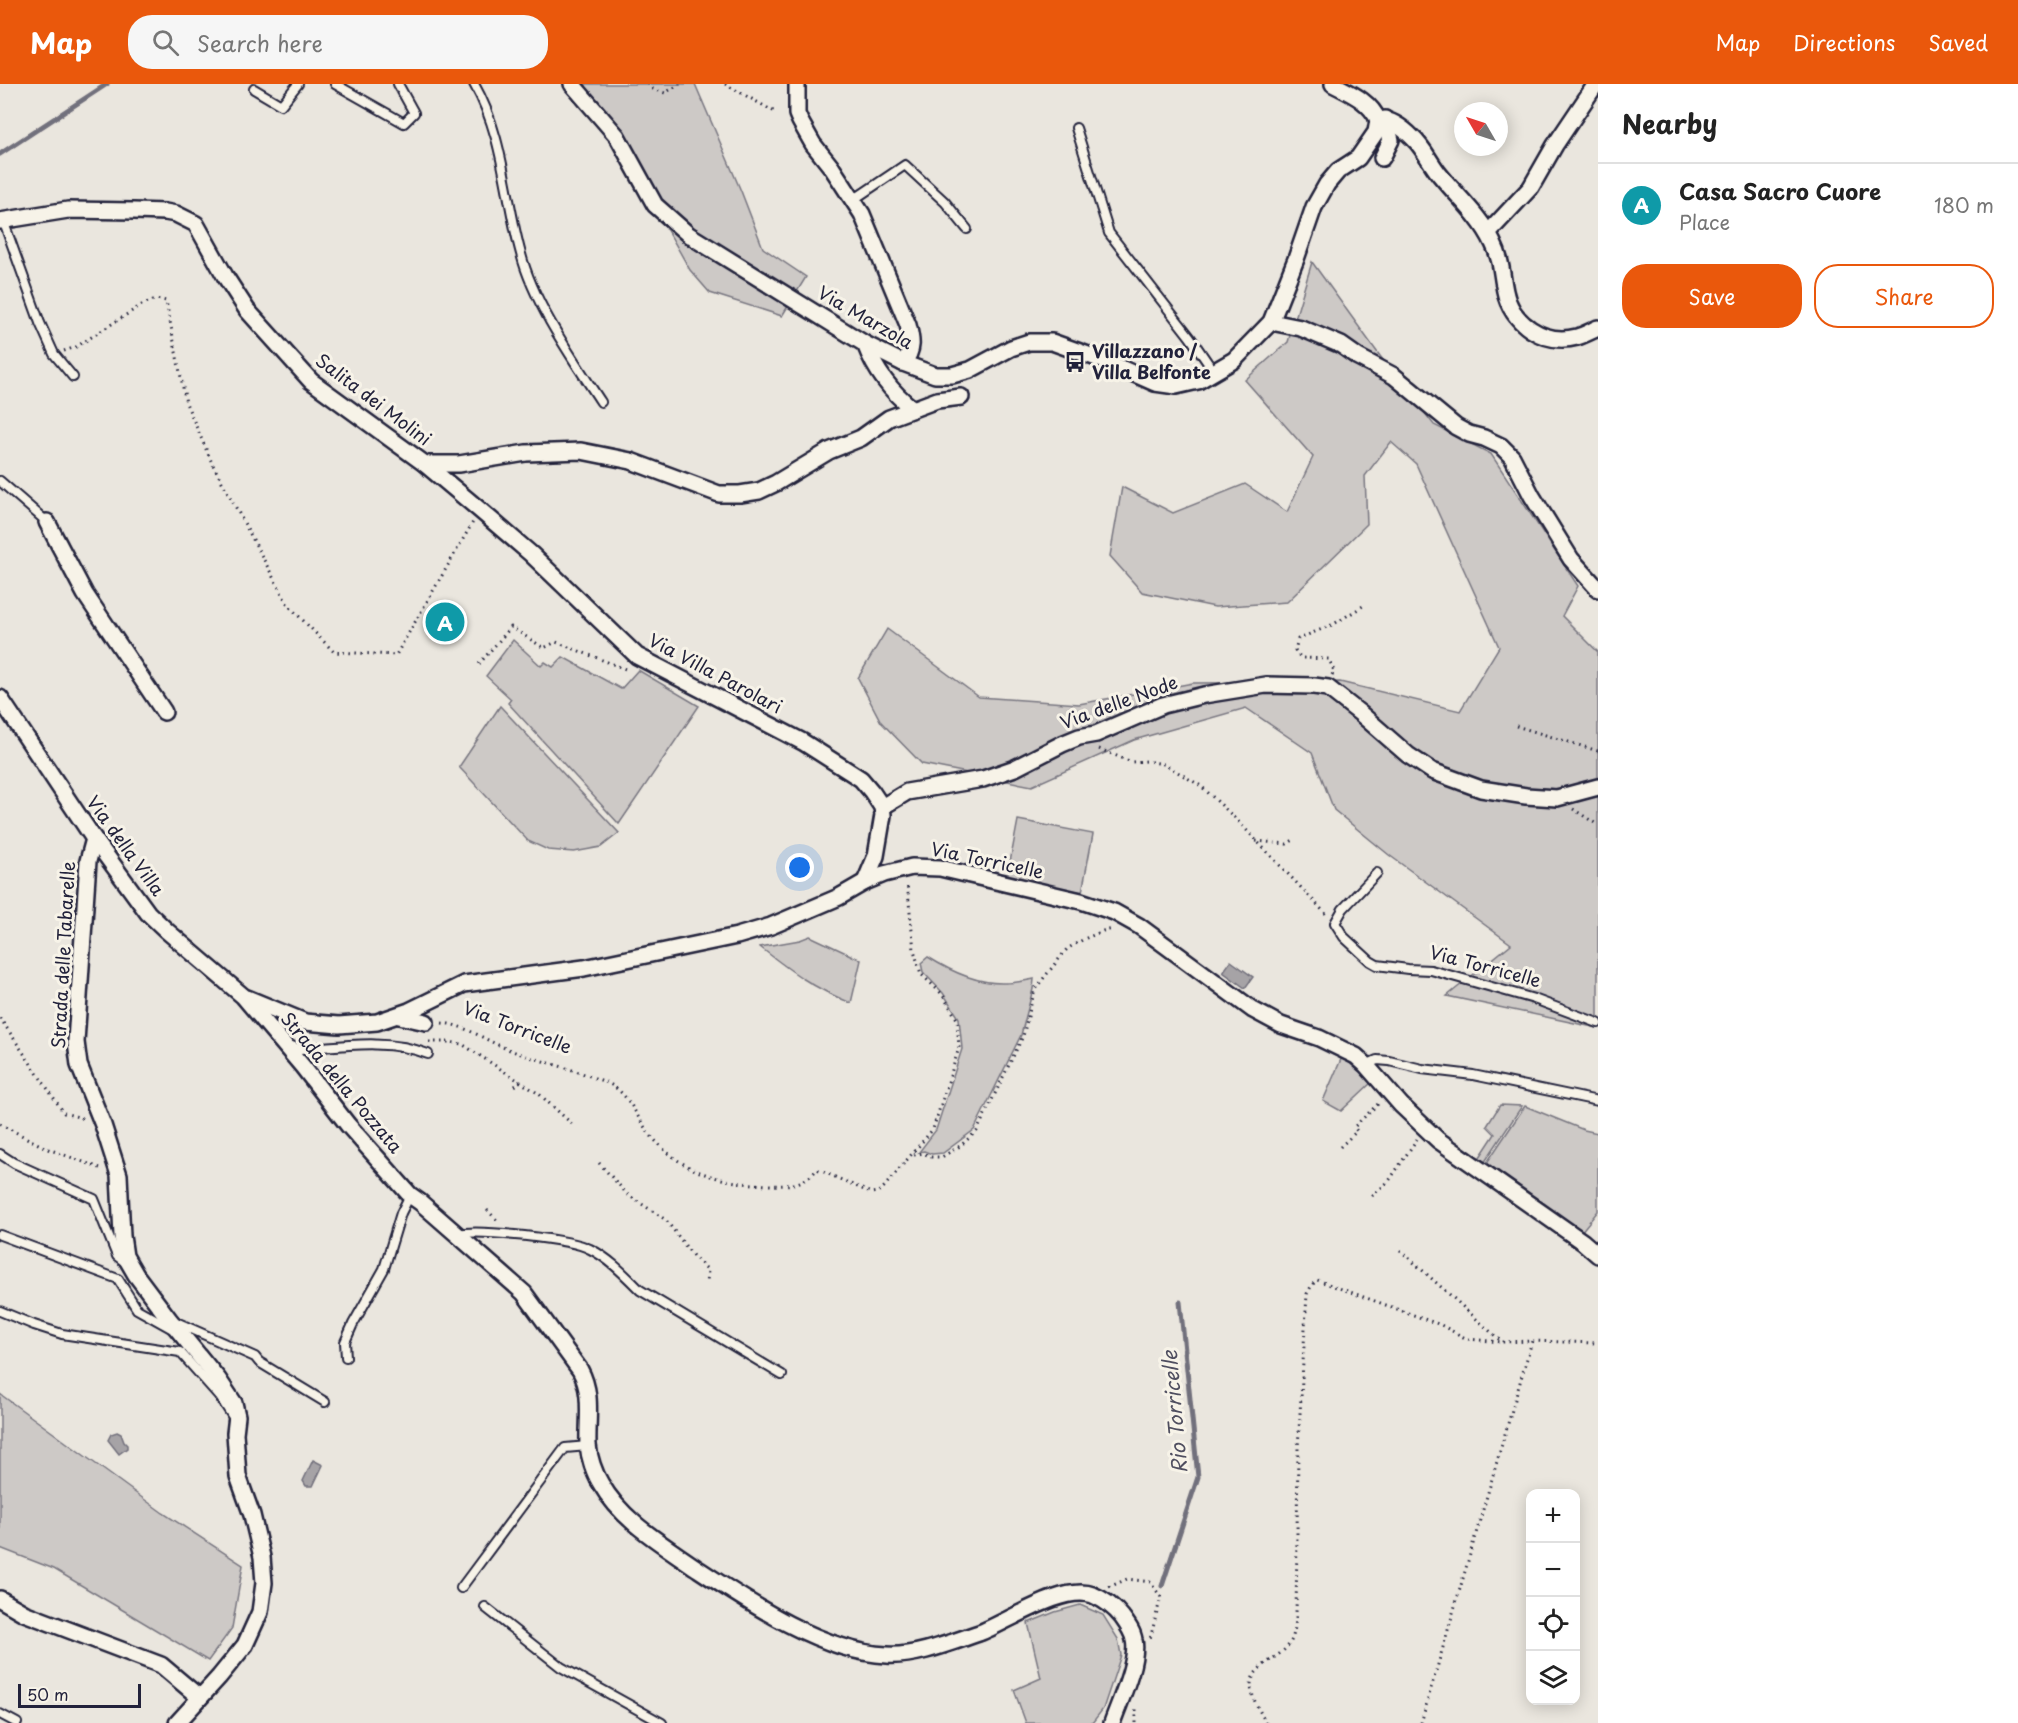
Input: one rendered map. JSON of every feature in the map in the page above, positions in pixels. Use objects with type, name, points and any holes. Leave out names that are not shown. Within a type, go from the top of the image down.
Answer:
[{"type":"street","name":"Via Marzola","points":[[572,84],[617,135],[655,205],[663,213],[689,235],[865,344],[903,363],[935,375],[952,375],[970,370],[1011,348],[1029,342],[1052,342],[1105,360],[1155,383],[1176,386],[1198,381],[1234,360],[1271,322],[1314,207],[1327,184],[1338,171],[1358,158],[1382,120]]},
{"type":"street","points":[[1332,84],[1355,96],[1374,110],[1382,120],[1391,140],[1382,158]]},
{"type":"street","points":[[1488,233],[1531,187],[1555,145],[1596,84]]},
{"type":"street","points":[[800,88],[793,113],[809,128],[813,144],[862,214],[908,325],[913,341],[909,356],[903,363]]},
{"type":"street","points":[[1382,120],[1393,122],[1414,138],[1439,174],[1474,213],[1488,233],[1502,265],[1504,290],[1508,303],[1522,323],[1539,334],[1560,338],[1575,337],[1598,328]]},
{"type":"street","name":"Salita dei Molini","points":[[1,221],[68,210],[165,212],[190,220],[196,225],[247,310],[311,381],[424,464],[459,464],[526,453],[581,451],[630,461],[719,494],[740,494],[759,491],[777,483],[830,451],[861,438],[889,418],[937,400],[961,397]]},
{"type":"street","points":[[1271,322],[1301,328],[1341,345],[1394,376],[1456,427],[1501,446],[1512,457],[1532,496],[1571,560],[1598,589]]},
{"type":"street","points":[[865,344],[872,363],[891,388],[912,409]]},
{"type":"street","name":"Via Villa Parolari","points":[[424,464],[531,554],[637,656],[803,742],[861,779],[873,792],[882,807]]},
{"type":"street","points":[[47,522],[86,594],[164,712]]},
{"type":"street","name":"Via delle Node","points":[[882,807],[907,792],[983,779],[1015,768],[1062,744],[1079,737],[1096,734],[1163,705],[1204,695],[1266,685],[1328,688]]},
{"type":"street","points":[[1328,688],[1362,714],[1408,755],[1432,771],[1481,789],[1557,798],[1598,787]]},
{"type":"street","name":"Via della Villa","points":[[0,698],[94,839],[148,913],[243,996]]},
{"type":"street","points":[[865,882],[876,856],[883,815],[882,807]]},
{"type":"street","name":"Strada delle Tabarelle","points":[[94,839],[88,861],[76,1042],[79,1065],[103,1125],[118,1175],[125,1256],[234,1403],[237,1416],[235,1433],[238,1476],[252,1515],[262,1557],[264,1583],[260,1612],[244,1645],[219,1677],[177,1723]]},
{"type":"street","name":"Via Torricelle","points":[[243,996],[304,1022],[321,1024],[377,1022],[399,1016],[464,984],[584,968],[755,931],[839,897],[865,882],[903,869],[931,867],[963,873],[1081,901],[1114,912],[1139,926],[1253,1010],[1281,1025],[1345,1049],[1366,1065],[1425,1128],[1461,1157],[1583,1242],[1598,1255]]},
{"type":"street","name":"Strada della Pozzata","points":[[243,996],[348,1125],[410,1195],[524,1293],[586,1381],[589,1394],[588,1446],[600,1483],[615,1504],[658,1543],[787,1624],[836,1644],[863,1652],[889,1656],[944,1644],[982,1631],[1058,1597],[1091,1594],[1111,1605],[1128,1624],[1134,1640],[1133,1661],[1112,1723]]},
{"type":"street","name":"Via Torricelle","points":[[399,1016],[426,1022]]},
{"type":"street","points":[[0,1599],[24,1613],[161,1665],[199,1697]]},
{"type":"lane","points":[[254,89],[281,105],[298,84]]},
{"type":"lane","points":[[335,84],[404,123],[414,113],[398,84]]},
{"type":"lane","points":[[474,84],[486,104],[494,128],[521,257],[547,316],[601,402]]},
{"type":"lane","points":[[1076,128],[1109,232],[1214,372]]},
{"type":"lane","points":[[853,200],[905,165],[945,202],[967,230]]},
{"type":"lane","name":"Salita dei Molini","points":[[1,221],[54,354],[73,377]]},
{"type":"lane","points":[[0,481],[47,522]]},
{"type":"lane","points":[[1335,923],[1343,909],[1377,873]]},
{"type":"lane","name":"Via Torricelle","points":[[1335,923],[1344,937],[1377,965],[1431,970],[1534,999],[1598,1023]]},
{"type":"lane","points":[[282,1043],[300,1049],[373,1044],[414,1048],[428,1054]]},
{"type":"lane","points":[[1366,1065],[1377,1060],[1389,1061],[1422,1069],[1473,1075],[1598,1101]]},
{"type":"lane","name":"Strada delle Tabarelle","points":[[0,1154],[14,1163],[94,1199],[117,1256],[131,1267]]},
{"type":"lane","points":[[346,1357],[345,1342],[384,1269],[401,1213],[410,1195]]},
{"type":"lane","points":[[457,1235],[467,1232],[505,1234],[577,1244],[591,1249],[640,1290],[782,1375]]},
{"type":"lane","name":"Strada delle Tabarelle","points":[[0,1235],[118,1279],[137,1309],[180,1333]]},
{"type":"lane","points":[[0,1311],[62,1334],[180,1352],[220,1397],[237,1424]]},
{"type":"lane","name":"Strada delle Tabarelle","points":[[169,1318],[255,1357],[259,1362],[325,1402]]},
{"type":"lane","points":[[461,1588],[565,1448],[588,1446]]},
{"type":"lane","points":[[485,1607],[561,1667],[662,1723]]},
{"type":"lane","points":[[0,1714],[17,1723]]},
{"type":"path","points":[[648,84],[653,89],[664,93],[680,84]]},
{"type":"path","points":[[725,84],[775,112]]},
{"type":"path","points":[[54,354],[76,347],[143,304],[156,299],[166,301],[186,404],[212,463],[288,605],[334,652],[396,655],[481,511]]},
{"type":"path","points":[[1328,688],[1334,671],[1329,659],[1301,658],[1295,650],[1298,639],[1334,624],[1363,606]]},
{"type":"path","points":[[479,664],[512,627],[544,648],[556,642],[629,670],[637,656]]},
{"type":"path","points":[[1516,726],[1598,751]]},
{"type":"path","points":[[1090,748],[1099,749],[1132,762],[1147,761],[1164,764],[1201,786],[1335,923]]},
{"type":"path","points":[[1557,798],[1598,825]]},
{"type":"path","points":[[1256,841],[1287,844],[1295,839]]},
{"type":"path","points":[[903,869],[914,950],[921,974],[942,994],[957,1018],[959,1048],[933,1129],[913,1155]]},
{"type":"path","points":[[913,1155],[923,1153],[931,1157],[942,1157],[960,1146],[977,1131],[1023,1036],[1035,989],[1067,949],[1103,931],[1139,926]]},
{"type":"path","points":[[0,1018],[64,1113],[103,1125]]},
{"type":"path","name":"Via Torricelle","points":[[426,1022],[465,1028],[505,1048],[604,1082],[624,1096],[647,1130],[676,1159],[720,1180],[777,1186],[799,1183],[810,1178],[817,1168],[871,1193],[878,1192],[913,1155]]},
{"type":"path","points":[[414,1048],[419,1042],[457,1042],[539,1094],[572,1124]]},
{"type":"path","points":[[477,1060],[481,1056]]},
{"type":"path","points":[[515,1086],[520,1081]]},
{"type":"path","points":[[1340,1147],[1357,1131],[1354,1128],[1391,1092]]},
{"type":"path","points":[[0,1124],[48,1149],[118,1175]]},
{"type":"path","points":[[1372,1196],[1389,1181],[1425,1128]]},
{"type":"path","points":[[599,1163],[628,1195],[666,1220],[693,1256],[708,1270],[707,1281]]},
{"type":"path","points":[[1400,1250],[1502,1342]]},
{"type":"path","points":[[1266,1723],[1254,1698],[1251,1683],[1256,1673],[1287,1647],[1294,1634],[1298,1448],[1307,1294],[1312,1285],[1317,1280],[1441,1325],[1467,1339],[1502,1342],[1598,1343]]},
{"type":"path","points":[[1421,1723],[1532,1341]]},
{"type":"shaded area","points":[[585,84],[695,84],[763,248],[806,277],[782,316],[710,293],[690,270]]},
{"type":"shaded area","points":[[1312,262],[1380,356],[1434,425],[1491,454],[1578,586],[1562,616],[1598,652],[1598,1028],[1447,996],[1511,944],[1389,855],[1334,810],[1312,753],[1246,708],[1134,740],[1032,786],[922,764],[881,722],[858,678],[887,629],[979,697],[1079,704],[1193,683],[1340,682],[1460,711],[1499,647],[1416,464],[1391,442],[1365,476],[1367,524],[1287,602],[1215,607],[1142,592],[1110,556],[1122,487],[1173,513],[1245,484],[1287,512],[1313,457],[1245,380],[1288,342]]},
{"type":"shaded area","points":[[513,640],[541,666],[545,662],[553,667],[563,657],[621,689],[638,670],[699,706],[619,824],[508,703],[511,699],[486,676]]},
{"type":"shaded area","points":[[500,706],[619,833],[601,847],[574,852],[548,850],[528,841],[459,767]]},
{"type":"shaded area","points":[[1018,820],[1093,834],[1082,892],[1007,878]]},
{"type":"shaded area","points":[[810,936],[861,960],[851,1003],[803,979],[760,947]]},
{"type":"shaded area","points":[[928,957],[955,972],[975,979],[1009,983],[1034,979],[1021,1035],[974,1130],[943,1153],[932,1154],[919,1152],[936,1130],[962,1049],[959,1018],[943,993],[923,972],[921,963]]},
{"type":"shaded area","points":[[1231,961],[1253,977],[1245,988],[1223,972]]},
{"type":"shaded area","points":[[1342,1057],[1371,1083],[1341,1111],[1323,1101]]},
{"type":"shaded area","points":[[1500,1105],[1522,1106],[1484,1163],[1478,1160],[1495,1134],[1487,1126]]},
{"type":"shaded area","points":[[1525,1106],[1584,1130],[1598,1133],[1598,1211],[1581,1232],[1486,1164]]},
{"type":"shaded area","points":[[0,1394],[163,1513],[243,1565],[232,1628],[208,1661],[54,1569],[0,1548]]},
{"type":"shaded area","points":[[117,1432],[121,1434],[127,1445],[127,1448],[119,1454],[108,1440],[111,1434]]},
{"type":"shaded area","points":[[313,1460],[323,1465],[313,1486],[306,1486],[303,1481]]},
{"type":"shaded area","points":[[1080,1605],[1103,1615],[1118,1639],[1121,1655],[1103,1709],[1092,1723],[1026,1723],[1014,1690],[1041,1678],[1028,1623]]},
{"type":"waterway","points":[[0,154],[107,84]]},
{"type":"waterway","name":"Rio Torricelle","points":[[1162,1586],[1198,1477],[1180,1302]]},
{"type":"place","name":"Villazzano / Villa Belfonte","points":[[1075,362]]},
{"type":"place","name":"Casa Sacro Cuore","points":[[445,622]]}]
